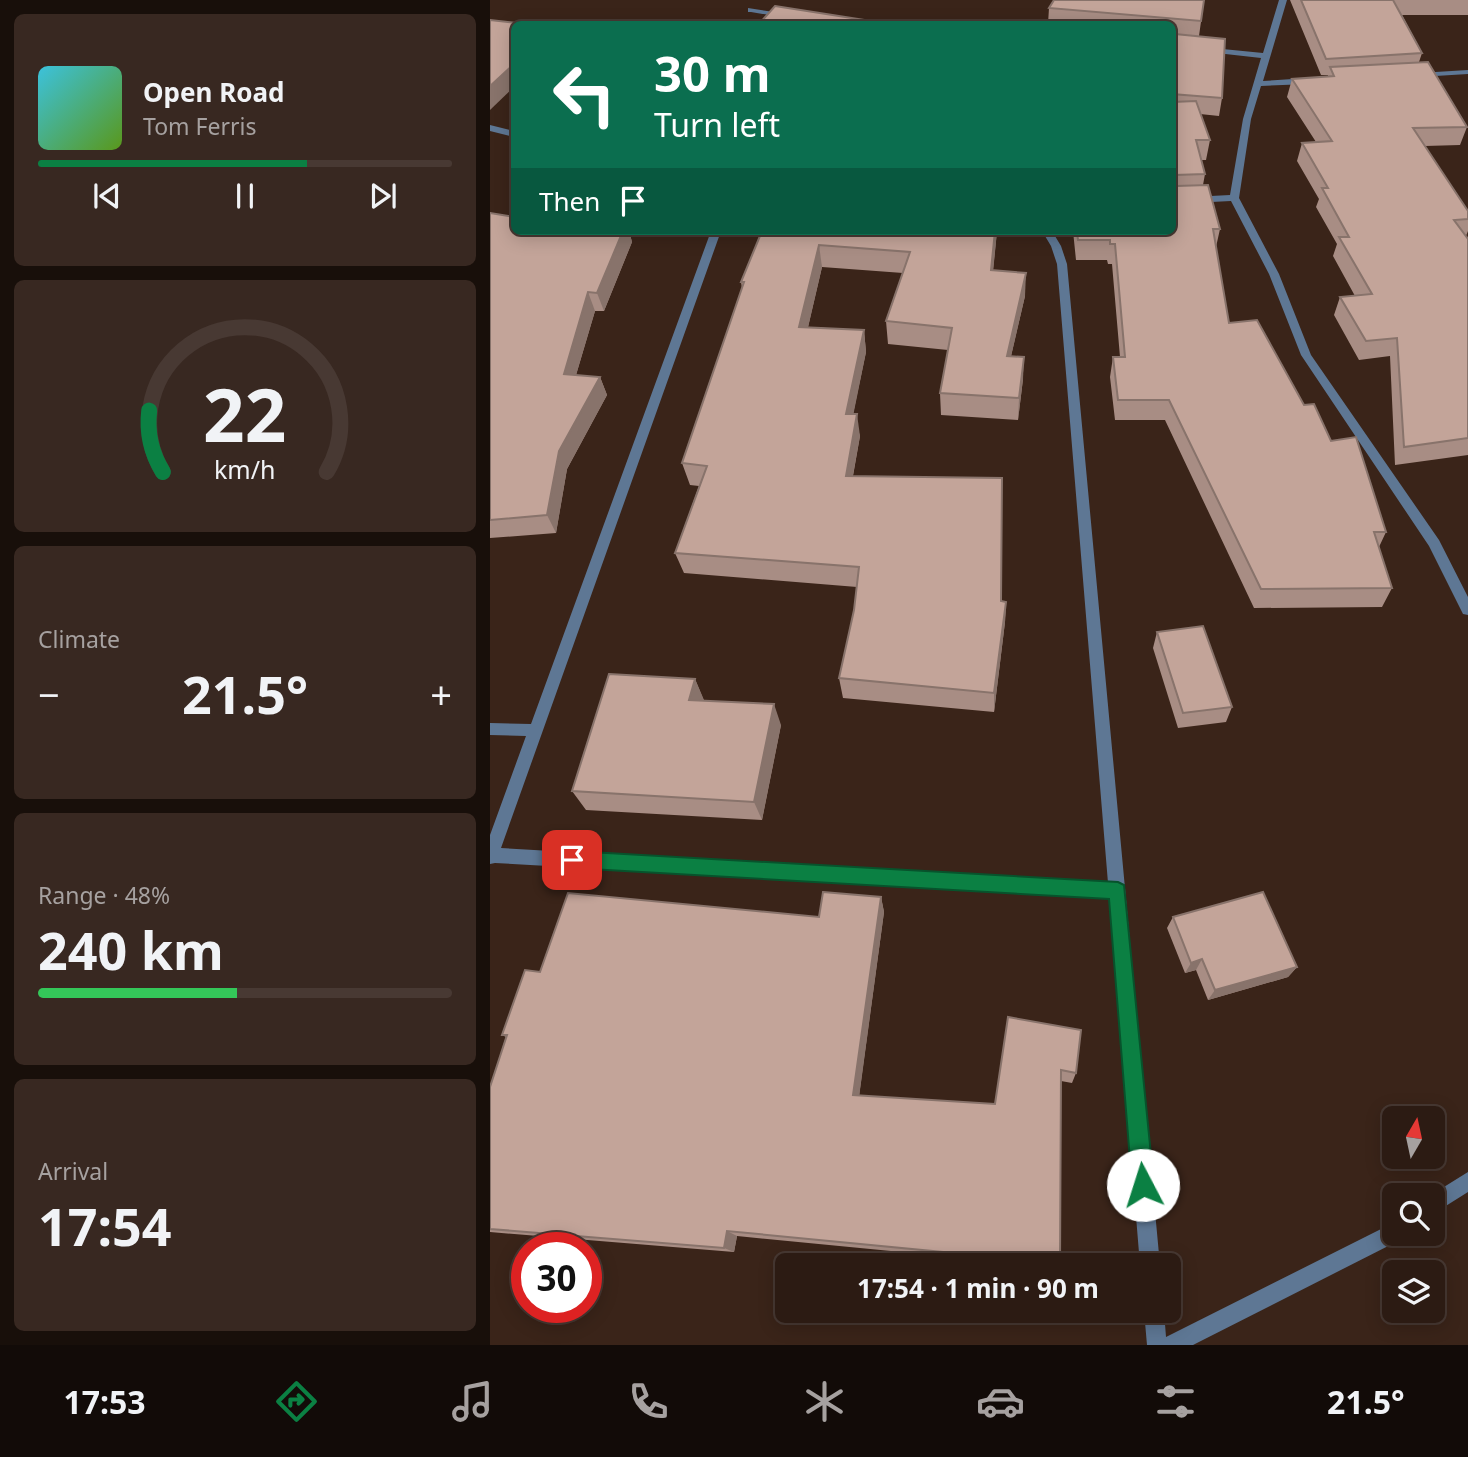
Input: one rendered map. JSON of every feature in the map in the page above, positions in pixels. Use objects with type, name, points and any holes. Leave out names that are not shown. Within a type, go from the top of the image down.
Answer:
[{"type":"street","points":[[1283,0],[1247,118],[1234,198],[1274,274],[1306,355],[1434,543],[1468,610]]},
{"type":"street","points":[[751,10],[802,18]]},
{"type":"street","points":[[1176,46],[1265,56]]},
{"type":"street","points":[[1402,76],[1468,72]]},
{"type":"street","points":[[1257,84],[1323,80]]},
{"type":"street","points":[[490,128],[511,133]]},
{"type":"street","points":[[1176,201],[1234,198]]},
{"type":"street","points":[[715,235],[490,856],[1118,891]]},
{"type":"street","points":[[1049,235],[1062,264],[1149,1253]]},
{"type":"street","points":[[490,729],[534,730]]},
{"type":"street","points":[[1445,1197],[1468,1181]]},
{"type":"street","points":[[1172,1345],[1382,1239]]},
{"type":"street","points":[[1155,1323],[1157,1345]]},
{"type":"building","points":[[1054,0],[1204,0],[1201,21],[1049,8]]},
{"type":"building","points":[[1301,0],[1393,0],[1422,53],[1326,59]]},
{"type":"building","points":[[775,6],[871,21],[762,21]]},
{"type":"building","points":[[490,20],[511,22],[511,67],[490,86]]},
{"type":"building","points":[[1176,34],[1225,39],[1222,98],[1176,94]]},
{"type":"building","points":[[1428,62],[1467,127],[1413,128],[1468,211],[1468,219],[1454,220],[1468,239],[1468,438],[1404,447],[1397,338],[1366,341],[1340,297],[1372,294],[1339,237],[1349,237],[1322,188],[1328,188],[1302,143],[1332,141],[1292,79],[1334,76],[1330,67]]},
{"type":"building","points":[[1196,101],[1210,140],[1196,140],[1205,174],[1176,175],[1176,102]]},
{"type":"building","points":[[1208,185],[1220,229],[1213,229],[1229,323],[1257,320],[1304,405],[1314,404],[1331,441],[1356,437],[1386,532],[1374,532],[1392,588],[1261,589],[1169,400],[1118,400],[1113,357],[1125,357],[1115,244],[1110,244],[1110,240],[1078,240],[1077,235],[1176,235],[1176,186]]},
{"type":"building","points":[[490,213],[511,216],[511,235],[621,235],[597,293],[588,292],[564,374],[600,377],[559,451],[547,515],[490,520]]},
{"type":"building","points":[[760,235],[995,235],[991,270],[1026,273],[1007,356],[1024,357],[1019,398],[940,393],[952,328],[886,321],[910,252],[819,245],[799,327],[864,330],[846,414],[857,414],[846,476],[1002,478],[1001,601],[1006,602],[994,693],[839,678],[854,610],[859,567],[675,553],[707,466],[682,463],[744,282],[741,282]]},
{"type":"building","points":[[1203,626],[1232,707],[1183,713],[1157,632]]},
{"type":"building","points":[[609,674],[695,679],[689,700],[774,704],[754,802],[572,791]]},
{"type":"building","points":[[823,892],[881,897],[853,1095],[995,1104],[1008,1017],[1081,1030],[1076,1073],[1061,1070],[1060,1253],[953,1253],[727,1231],[724,1248],[602,1238],[602,1232],[490,1229],[490,1087],[507,1035],[502,1035],[525,970],[540,972],[568,893],[819,917]]},
{"type":"building","points":[[1263,892],[1297,967],[1215,990],[1202,959],[1191,963],[1173,917]]},
{"type":"route","points":[[572,860],[1118,891],[1143,1185]]}]
